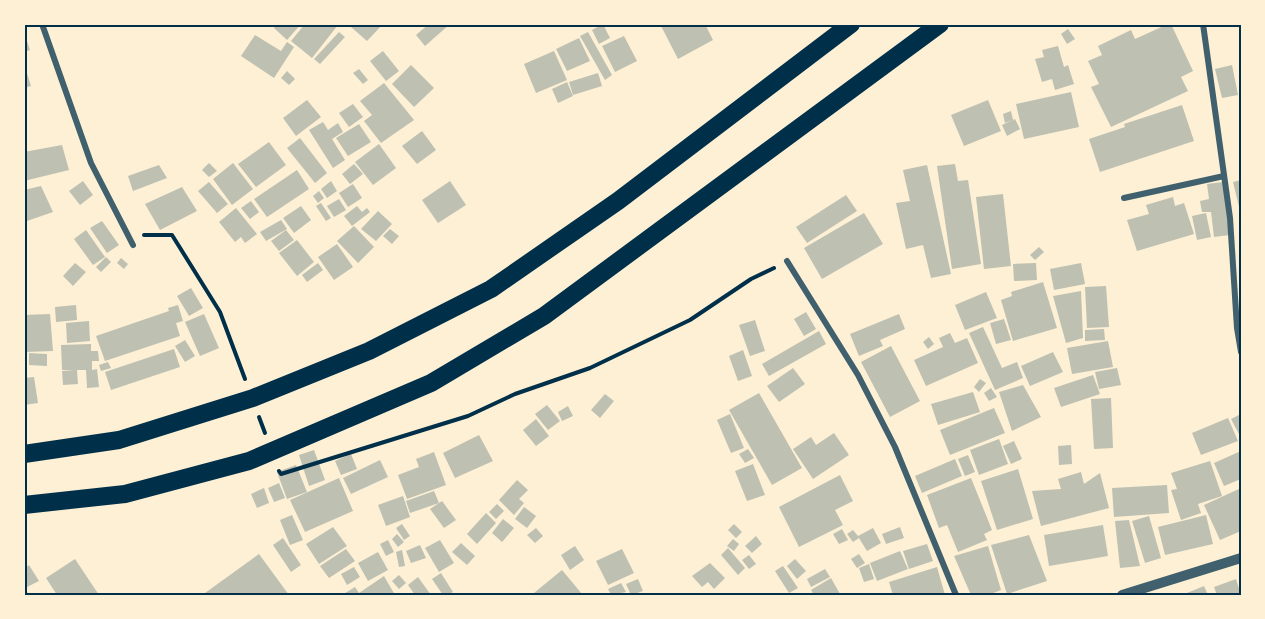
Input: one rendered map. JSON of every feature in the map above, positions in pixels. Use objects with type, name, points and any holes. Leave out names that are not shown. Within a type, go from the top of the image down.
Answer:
[{"type":"highway","points":[[24,454],[119,440],[254,398],[369,351],[491,289],[618,201],[851,24]]},
{"type":"highway","points":[[24,506],[125,494],[249,461],[431,383],[544,316],[940,24]]},
{"type":"street","points":[[42,24],[91,163],[133,245]]},
{"type":"street","points":[[1203,24],[1224,176],[1241,352]]},
{"type":"street","points":[[1124,198],[1224,176]]},
{"type":"street","points":[[786,261],[858,375],[895,447],[956,595]]},
{"type":"street","points":[[1122,595],[1241,558]]},
{"type":"path","points":[[129,239],[147,234],[172,235],[194,271]]},
{"type":"path","points":[[390,441],[468,416],[515,394],[590,368],[690,320],[751,279],[786,261]]},
{"type":"building","points":[[277,24],[301,24],[287,40],[274,28]]},
{"type":"building","points":[[305,24],[338,25],[312,58],[291,41]]},
{"type":"building","points":[[354,24],[383,24],[367,41],[351,27]]},
{"type":"building","points":[[429,24],[450,24],[425,46],[416,35]]},
{"type":"building","points":[[603,24],[610,38],[599,44],[592,30]]},
{"type":"building","points":[[660,24],[705,24],[713,40],[678,59]]},
{"type":"building","points":[[1171,24],[1193,71],[1181,77],[1188,91],[1111,127],[1091,87],[1099,84],[1088,61],[1102,55],[1098,46],[1131,30],[1135,39]]},
{"type":"building","points":[[1068,29],[1075,39],[1067,44],[1061,34]]},
{"type":"building","points":[[24,32],[30,50],[24,52]]},
{"type":"building","points":[[339,32],[345,37],[320,64],[314,59]]},
{"type":"building","points":[[588,32],[612,75],[605,80],[580,36]]},
{"type":"building","points":[[255,35],[281,51],[287,42],[294,47],[274,78],[241,56]]},
{"type":"building","points":[[624,36],[637,61],[615,72],[602,46]]},
{"type":"building","points":[[579,38],[590,61],[567,71],[556,49]]},
{"type":"building","points":[[1058,46],[1064,67],[1068,65],[1074,84],[1055,90],[1052,79],[1042,82],[1035,59],[1044,57],[1042,50]]},
{"type":"building","points":[[383,51],[399,71],[386,81],[370,61]]},
{"type":"building","points":[[554,51],[567,80],[536,93],[524,64]]},
{"type":"building","points":[[24,64],[31,86],[24,88]]},
{"type":"building","points":[[411,65],[434,88],[414,107],[392,84]]},
{"type":"building","points":[[1232,65],[1238,95],[1222,98],[1215,69]]},
{"type":"building","points":[[359,69],[368,80],[363,84],[353,73]]},
{"type":"building","points":[[287,71],[295,79],[289,85],[281,78]]},
{"type":"building","points":[[598,73],[602,86],[573,95],[569,82]]},
{"type":"building","points":[[567,82],[573,96],[558,103],[552,89]]},
{"type":"building","points":[[384,83],[414,120],[381,143],[364,121],[372,115],[360,101]]},
{"type":"building","points":[[1071,92],[1079,127],[1024,139],[1016,104]]},
{"type":"building","points":[[307,100],[321,117],[296,136],[283,118]]},
{"type":"building","points":[[988,100],[1001,131],[964,146],[951,115]]},
{"type":"building","points":[[353,104],[363,117],[349,127],[339,113]]},
{"type":"building","points":[[1182,105],[1194,141],[1100,172],[1089,139],[1125,127],[1124,124]]},
{"type":"building","points":[[1011,111],[1013,120],[1005,123],[1003,114]]},
{"type":"building","points":[[1015,119],[1020,129],[1007,136],[1002,125]]},
{"type":"building","points":[[323,122],[328,130],[338,123],[343,132],[332,139],[345,160],[333,168],[309,130]]},
{"type":"building","points":[[359,124],[371,142],[348,156],[336,138]]},
{"type":"building","points":[[422,131],[436,150],[417,164],[402,146]]},
{"type":"building","points":[[300,138],[327,173],[315,183],[287,148]]},
{"type":"building","points":[[269,142],[286,165],[256,187],[238,164]]},
{"type":"building","points":[[379,144],[396,168],[373,185],[355,162]]},
{"type":"building","points":[[62,145],[69,170],[24,181],[24,152]]},
{"type":"building","points":[[209,163],[217,171],[209,177],[202,170]]},
{"type":"building","points":[[233,163],[253,189],[232,205],[213,179]]},
{"type":"building","points":[[354,164],[363,174],[350,184],[342,174]]},
{"type":"building","points":[[955,164],[958,181],[968,180],[981,264],[952,269],[937,166]]},
{"type":"building","points":[[159,165],[167,178],[133,191],[128,176]]},
{"type":"building","points":[[927,165],[951,274],[931,278],[923,245],[906,249],[896,203],[910,201],[903,170]]},
{"type":"building","points":[[297,170],[309,189],[267,217],[254,199]]},
{"type":"building","points":[[1241,180],[1241,211],[1240,211],[1233,182]]},
{"type":"building","points":[[83,181],[93,195],[80,205],[69,191]]},
{"type":"building","points":[[331,181],[337,191],[327,198],[321,189]]},
{"type":"building","points":[[450,181],[466,205],[438,223],[422,200]]},
{"type":"building","points":[[209,182],[228,204],[217,213],[198,191]]},
{"type":"building","points":[[1223,182],[1230,235],[1214,237],[1211,212],[1202,212],[1200,201],[1209,199],[1207,184]]},
{"type":"building","points":[[353,184],[362,198],[348,207],[339,193]]},
{"type":"building","points":[[41,186],[53,212],[27,221],[24,218],[24,190]]},
{"type":"building","points":[[182,187],[197,211],[160,230],[145,204]]},
{"type":"building","points":[[319,191],[324,198],[318,203],[313,196]]},
{"type":"building","points":[[1003,194],[1011,266],[984,269],[976,197]]},
{"type":"building","points":[[846,195],[857,211],[807,243],[796,227]]},
{"type":"building","points":[[1173,197],[1175,206],[1184,203],[1194,234],[1137,251],[1127,220],[1149,214],[1146,205]]},
{"type":"building","points":[[339,199],[346,210],[334,217],[327,206]]},
{"type":"building","points":[[251,201],[259,212],[250,219],[241,208]]},
{"type":"building","points":[[321,203],[331,218],[326,221],[316,206]]},
{"type":"building","points":[[301,206],[311,220],[294,233],[283,218]]},
{"type":"building","points":[[357,206],[362,212],[367,208],[370,212],[352,226],[344,216]]},
{"type":"building","points":[[236,208],[257,234],[245,243],[241,237],[235,242],[219,222]]},
{"type":"building","points":[[378,211],[392,224],[376,241],[361,229]]},
{"type":"building","points":[[864,213],[883,244],[822,279],[804,248]]},
{"type":"building","points":[[1206,213],[1211,237],[1197,240],[1192,216]]},
{"type":"building","points":[[281,220],[287,229],[266,241],[260,232]]},
{"type":"building","points":[[102,221],[119,245],[107,253],[90,228]]},
{"type":"building","points":[[354,226],[374,247],[358,263],[337,241]]},
{"type":"building","points":[[390,229],[399,236],[392,244],[383,236]]},
{"type":"building","points":[[86,230],[105,257],[93,265],[74,239]]},
{"type":"building","points":[[286,230],[294,240],[279,251],[271,241]]},
{"type":"building","points":[[297,240],[314,262],[297,276],[279,253]]},
{"type":"building","points":[[337,244],[353,267],[334,280],[318,257]]},
{"type":"building","points":[[1039,247],[1044,252],[1035,260],[1030,255]]},
{"type":"building","points":[[106,257],[111,262],[101,272],[96,267]]},
{"type":"building","points":[[121,258],[128,264],[124,269],[117,263]]},
{"type":"building","points":[[75,263],[86,272],[73,286],[63,276]]},
{"type":"building","points":[[318,263],[323,270],[307,282],[302,275]]},
{"type":"building","points":[[1036,263],[1037,280],[1014,281],[1013,264]]},
{"type":"building","points":[[1081,263],[1085,284],[1054,290],[1050,269]]},
{"type":"building","points":[[1043,282],[1057,328],[1013,341],[1001,300],[1012,296],[1011,292]]},
{"type":"building","points":[[1106,286],[1109,327],[1087,328],[1085,287]]},
{"type":"building","points":[[191,288],[203,308],[189,316],[177,296]]},
{"type":"building","points":[[1081,291],[1083,338],[1066,343],[1053,296]]},
{"type":"building","points":[[986,292],[997,318],[965,330],[955,305]]},
{"type":"building","points":[[76,305],[77,320],[56,322],[55,307]]},
{"type":"building","points":[[178,305],[183,321],[176,323],[180,336],[105,361],[96,336],[169,311],[168,308]]},
{"type":"building","points":[[806,312],[816,329],[804,336],[794,319]]},
{"type":"building","points":[[50,314],[53,351],[25,352],[24,315]]},
{"type":"building","points":[[204,314],[219,348],[200,356],[185,322]]},
{"type":"building","points":[[899,314],[905,329],[880,340],[883,346],[859,356],[850,334]]},
{"type":"building","points":[[1004,319],[1011,340],[996,344],[990,323]]},
{"type":"building","points":[[755,320],[765,351],[750,356],[739,325]]},
{"type":"building","points":[[89,321],[90,341],[67,343],[66,323]]},
{"type":"building","points":[[983,327],[1002,368],[1017,362],[1023,378],[995,390],[969,333]]},
{"type":"building","points":[[1104,329],[1105,340],[1085,341],[1085,330]]},
{"type":"building","points":[[819,331],[826,344],[769,376],[762,364]]},
{"type":"building","points":[[950,333],[955,343],[967,338],[978,363],[926,386],[914,360],[943,347],[939,338]]},
{"type":"building","points":[[929,337],[934,344],[928,349],[923,342]]},
{"type":"building","points":[[185,340],[195,356],[185,362],[175,346]]},
{"type":"building","points":[[1108,341],[1113,367],[1072,374],[1067,348]]},
{"type":"building","points":[[91,344],[91,351],[98,351],[99,361],[92,361],[92,370],[97,369],[99,387],[87,388],[86,370],[77,370],[78,384],[63,385],[62,371],[74,371],[62,370],[61,345]]},
{"type":"building","points":[[891,346],[920,401],[890,417],[861,362]]},
{"type":"building","points":[[174,349],[180,367],[111,390],[105,372]]},
{"type":"building","points":[[743,350],[752,376],[738,381],[729,356]]},
{"type":"building","points":[[1053,352],[1063,372],[1030,386],[1021,366]]},
{"type":"building","points":[[29,353],[47,354],[47,366],[29,365]]},
{"type":"building","points":[[108,362],[111,368],[101,371],[99,365]]},
{"type":"building","points":[[793,368],[805,384],[779,402],[767,386]]},
{"type":"building","points":[[1117,368],[1121,385],[1099,389],[1095,372]]},
{"type":"building","points":[[1093,375],[1100,394],[1061,407],[1054,388]]},
{"type":"building","points":[[34,377],[38,403],[24,405],[24,378]]},
{"type":"building","points":[[980,379],[986,383],[979,392],[974,387]]},
{"type":"building","points":[[1023,385],[1041,417],[1012,431],[999,392]]},
{"type":"building","points":[[991,388],[997,397],[989,401],[984,393]]},
{"type":"building","points":[[973,392],[980,412],[938,425],[931,404]]},
{"type":"building","points":[[759,393],[802,468],[772,485],[729,410]]},
{"type":"building","points":[[605,394],[614,401],[600,418],[591,410]]},
{"type":"building","points":[[1111,398],[1113,448],[1094,449],[1091,399]]},
{"type":"building","points":[[547,405],[560,421],[548,430],[535,414]]},
{"type":"building","points":[[568,406],[573,416],[562,421],[558,412]]},
{"type":"building","points":[[994,408],[1005,433],[950,455],[940,430]]},
{"type":"building","points":[[730,414],[744,448],[731,453],[717,420]]},
{"type":"building","points":[[1241,414],[1241,433],[1239,434],[1231,419]]},
{"type":"building","points":[[1228,418],[1238,441],[1201,455],[1192,433]]},
{"type":"building","points":[[536,419],[549,436],[536,446],[523,430]]},
{"type":"building","points":[[834,433],[849,455],[813,479],[793,449],[811,437],[816,445]]},
{"type":"building","points":[[479,435],[493,461],[455,478],[443,453]]},
{"type":"building","points":[[999,439],[1008,464],[979,475],[970,450]]},
{"type":"building","points":[[1014,441],[1022,459],[1011,464],[1003,446]]},
{"type":"building","points":[[1071,445],[1072,464],[1059,465],[1058,446]]},
{"type":"building","points":[[748,449],[754,458],[745,463],[739,454]]},
{"type":"building","points":[[314,450],[325,480],[309,486],[299,455]]},
{"type":"building","points":[[1241,451],[1241,479],[1224,486],[1214,463]]},
{"type":"building","points":[[434,452],[446,485],[407,499],[398,475],[419,467],[416,459]]},
{"type":"building","points":[[351,454],[357,469],[341,475],[335,461]]},
{"type":"building","points":[[968,455],[975,472],[965,476],[958,459]]},
{"type":"building","points":[[955,459],[962,476],[922,493],[915,476]]},
{"type":"building","points":[[380,460],[388,477],[351,494],[343,478]]},
{"type":"building","points":[[1210,461],[1222,496],[1198,504],[1201,513],[1181,520],[1171,490],[1177,489],[1171,473]]},
{"type":"building","points":[[753,464],[765,495],[747,501],[735,471]]},
{"type":"building","points":[[296,465],[307,492],[287,499],[277,472]]},
{"type":"building","points":[[1018,469],[1033,519],[997,530],[981,481]]},
{"type":"building","points":[[1081,472],[1084,484],[1100,473],[1109,508],[1041,526],[1032,491],[1061,489],[1058,479]]},
{"type":"building","points":[[840,475],[853,501],[835,510],[843,525],[799,547],[779,507]]},
{"type":"building","points":[[339,478],[353,511],[305,532],[290,500]]},
{"type":"building","points":[[971,478],[992,530],[984,534],[987,540],[958,552],[947,525],[939,528],[927,495]]},
{"type":"building","points":[[517,480],[528,490],[519,499],[524,503],[514,515],[499,500]]},
{"type":"building","points":[[279,483],[285,498],[274,502],[268,488]]},
{"type":"building","points":[[1167,485],[1169,513],[1114,517],[1112,488]]},
{"type":"building","points":[[264,488],[269,503],[257,508],[251,494]]},
{"type":"building","points":[[1241,488],[1241,531],[1220,540],[1204,505]]},
{"type":"building","points":[[434,491],[439,503],[410,513],[406,501]]},
{"type":"building","points":[[403,496],[410,517],[386,526],[378,505]]},
{"type":"building","points":[[442,501],[456,520],[444,528],[430,509]]},
{"type":"building","points":[[497,504],[504,511],[496,519],[489,512]]},
{"type":"building","points":[[524,507],[536,516],[527,528],[515,519]]},
{"type":"building","points":[[486,513],[496,523],[477,544],[467,534]]},
{"type":"building","points":[[292,515],[303,540],[290,545],[280,520]]},
{"type":"building","points":[[1206,515],[1213,544],[1165,555],[1158,527]]},
{"type":"building","points":[[1149,516],[1161,558],[1145,563],[1132,521]]},
{"type":"building","points":[[503,519],[514,528],[502,542],[492,533]]},
{"type":"building","points":[[1129,520],[1140,566],[1120,568],[1115,521]]},
{"type":"building","points":[[402,524],[410,536],[404,540],[396,528]]},
{"type":"building","points":[[734,524],[742,532],[736,538],[728,530]]},
{"type":"building","points":[[1103,525],[1108,556],[1049,566],[1044,535]]},
{"type":"building","points":[[333,527],[347,546],[319,564],[306,544]]},
{"type":"building","points":[[900,527],[904,538],[886,544],[882,534]]},
{"type":"building","points":[[536,528],[543,536],[535,543],[527,535]]},
{"type":"building","points":[[873,528],[881,543],[867,551],[859,538],[853,542],[847,534],[853,530],[858,536]]},
{"type":"building","points":[[842,529],[848,540],[839,544],[833,534]]},
{"type":"building","points":[[397,534],[404,542],[398,547],[392,539]]},
{"type":"building","points":[[1029,535],[1047,581],[1007,594],[991,545]]},
{"type":"building","points":[[756,536],[762,544],[752,553],[745,546]]},
{"type":"building","points":[[283,538],[301,565],[291,572],[273,545]]},
{"type":"building","points":[[733,539],[739,544],[734,551],[727,546]]},
{"type":"building","points":[[388,540],[394,552],[386,556],[380,544]]},
{"type":"building","points":[[440,540],[454,563],[439,572],[425,548]]},
{"type":"building","points":[[461,543],[475,556],[467,565],[452,552]]},
{"type":"building","points":[[927,544],[933,561],[909,569],[903,551]]},
{"type":"building","points":[[420,545],[426,558],[411,563],[406,551]]},
{"type":"building","points":[[575,546],[584,560],[570,570],[561,555]]},
{"type":"building","points":[[988,546],[1001,590],[988,595],[971,595],[954,556]]},
{"type":"building","points":[[728,548],[745,568],[738,575],[721,555]]},
{"type":"building","points":[[346,549],[355,561],[329,578],[320,566]]},
{"type":"building","points":[[622,549],[634,573],[608,585],[596,561]]},
{"type":"building","points":[[402,550],[405,566],[399,567],[396,552]]},
{"type":"building","points":[[900,551],[908,569],[877,581],[870,563]]},
{"type":"building","points":[[378,552],[388,570],[368,581],[358,563]]},
{"type":"building","points":[[259,554],[289,595],[207,595],[205,593]]},
{"type":"building","points":[[859,554],[865,563],[857,568],[851,559]]},
{"type":"building","points":[[749,555],[756,564],[749,569],[742,560]]},
{"type":"building","points":[[75,559],[99,595],[57,595],[46,578]]},
{"type":"building","points":[[795,559],[806,571],[797,579],[787,566]]},
{"type":"building","points":[[710,563],[725,578],[714,589],[708,582],[702,587],[692,576]]},
{"type":"building","points":[[869,564],[874,579],[864,582],[859,568]]},
{"type":"building","points":[[29,565],[39,581],[25,588],[29,595],[24,595],[24,569]]},
{"type":"building","points":[[783,566],[798,588],[789,593],[775,571]]},
{"type":"building","points":[[354,567],[360,577],[347,585],[341,574]]},
{"type":"building","points":[[937,567],[945,595],[893,595],[889,582]]},
{"type":"building","points":[[825,569],[830,577],[811,587],[807,579]]},
{"type":"building","points":[[562,570],[582,594],[535,595],[534,593]]},
{"type":"building","points":[[441,573],[453,592],[447,595],[443,595],[432,579]]},
{"type":"building","points":[[399,575],[406,583],[399,589],[392,581]]},
{"type":"building","points":[[384,576],[395,595],[342,595],[355,587],[359,593]]},
{"type":"building","points":[[418,577],[431,595],[415,595],[408,585]]},
{"type":"building","points":[[831,578],[840,594],[814,595],[811,590]]},
{"type":"building","points":[[638,579],[643,591],[631,595],[626,584]]},
{"type":"building","points":[[1236,579],[1241,595],[1217,595],[1214,587]]},
{"type":"building","points":[[621,583],[626,592],[611,595],[608,589]]},
{"type":"building","points":[[1204,586],[1208,595],[1182,595]]}]
